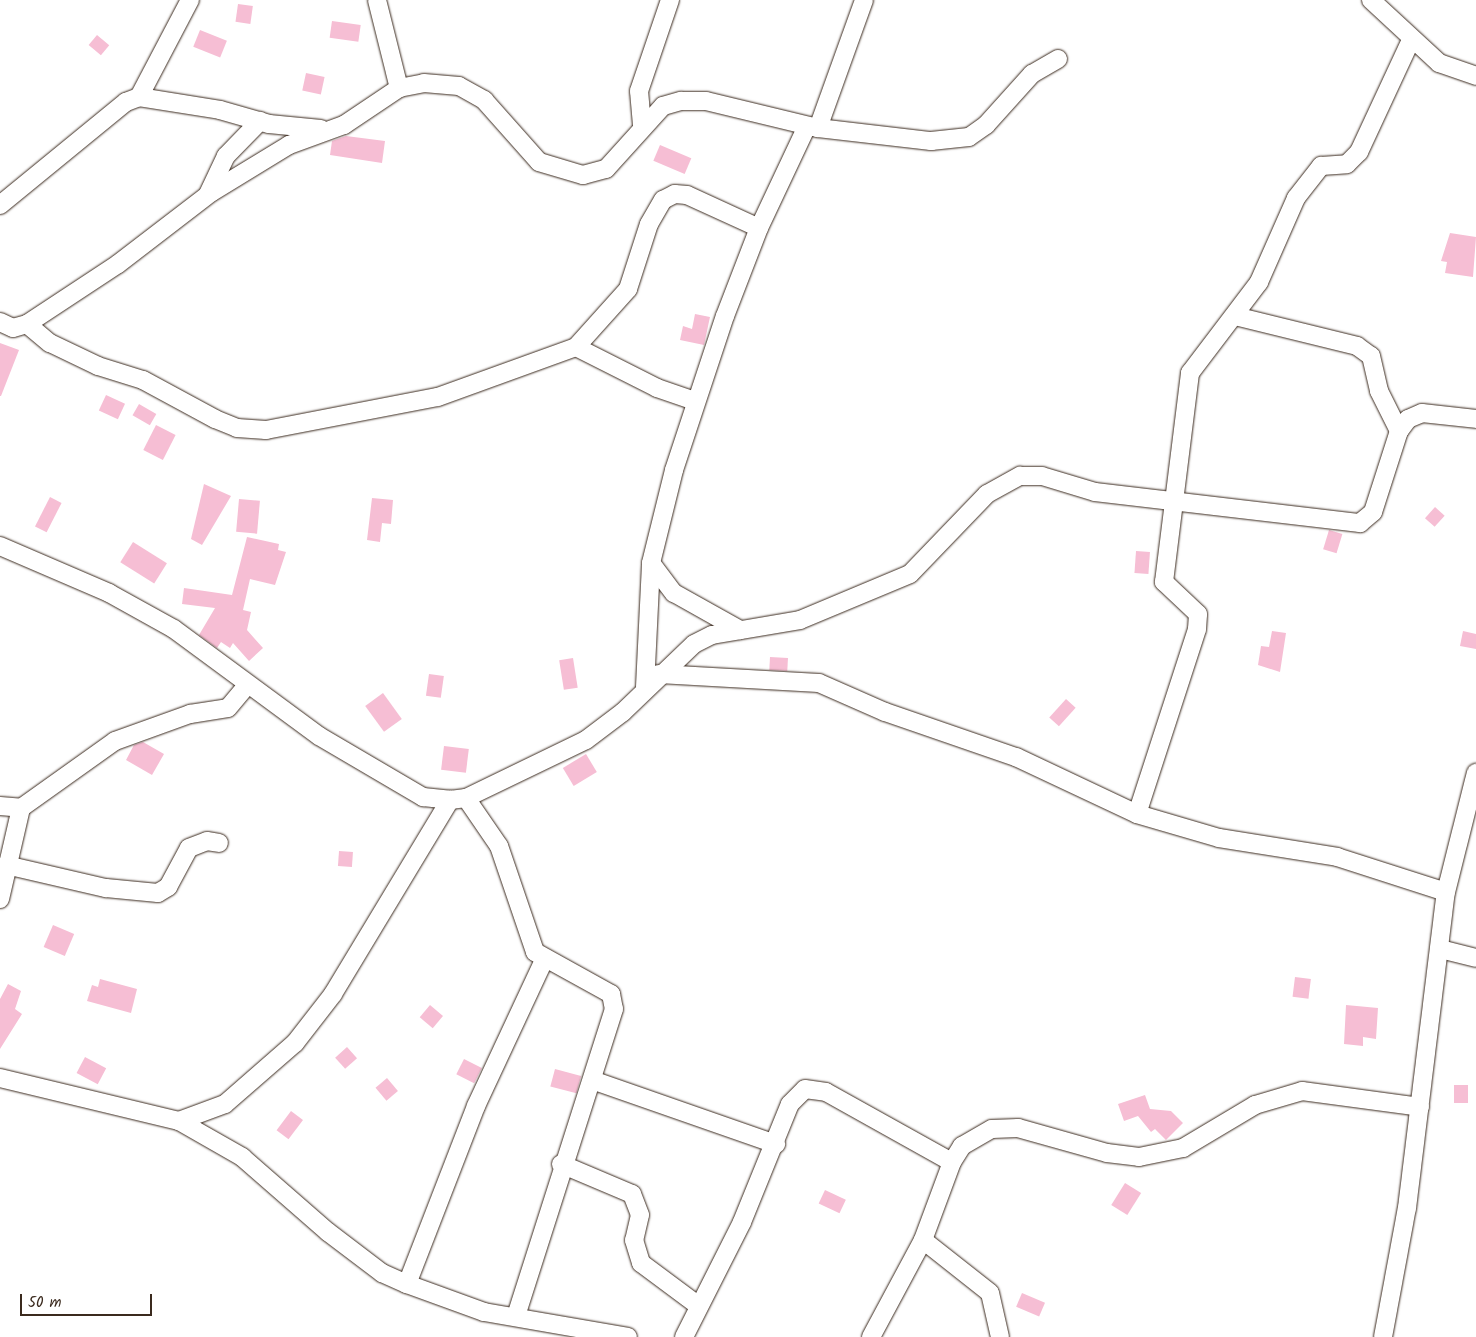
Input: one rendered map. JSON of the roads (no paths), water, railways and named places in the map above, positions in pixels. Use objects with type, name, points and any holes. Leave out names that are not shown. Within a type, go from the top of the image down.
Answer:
[{"type":"street","points":[[138,97],[190,0]]},
{"type":"street","points":[[377,0],[400,88]]},
{"type":"street","points":[[642,125],[639,91],[670,0]]},
{"type":"street","points":[[645,687],[651,563],[695,401],[759,228],[812,128],[864,0]]},
{"type":"street","points":[[1371,0],[1411,40],[1439,63],[1476,76]]},
{"type":"street","points":[[1137,814],[1197,629],[1198,614],[1164,582],[1176,503],[1190,373],[1259,282],[1296,198],[1321,166],[1347,164],[1359,152],[1411,40]]},
{"type":"street","points":[[0,322],[13,328],[27,324],[118,264],[208,194],[324,129],[344,125],[400,88],[424,83],[459,86],[484,100],[539,162],[583,175],[606,169],[625,152],[642,125],[663,106],[681,101],[744,110],[812,128],[931,141],[969,137],[986,125],[1032,74],[1058,59]]},
{"type":"street","points":[[0,205],[126,102],[138,97],[260,121],[324,129]]},
{"type":"street","points":[[208,194],[226,156],[260,121]]},
{"type":"street","points":[[27,324],[50,343],[98,366],[143,380],[215,419],[237,428],[266,430],[438,397],[576,346],[628,289],[649,224],[662,200],[687,195],[759,228]]},
{"type":"street","points":[[1235,316],[1357,346],[1371,356],[1379,391],[1399,431]]},
{"type":"street","points":[[576,346],[657,388],[695,401]]},
{"type":"street","points":[[0,546],[109,594],[174,629],[319,736],[423,797],[458,799],[586,740],[623,712],[645,687],[694,644],[740,630],[800,620],[910,574],[987,494],[1020,476],[1176,503],[1360,522],[1373,512],[1384,488],[1399,431],[1408,419],[1422,412],[1476,419]]},
{"type":"street","points":[[651,563],[674,593],[740,630]]},
{"type":"street","points":[[659,674],[819,683],[885,712],[1016,757],[1137,814],[1220,838],[1337,857],[1446,892]]},
{"type":"street","points":[[0,899],[6,865],[21,808],[115,741],[190,714],[228,708],[248,684]]},
{"type":"street","points":[[1383,1337],[1420,1107],[1446,892],[1476,773]]},
{"type":"street","points":[[458,799],[499,846],[522,909],[527,939],[545,958],[611,994],[614,1009],[592,1080],[561,1164],[516,1316]]},
{"type":"street","points":[[179,1121],[225,1104],[295,1042],[333,994],[458,799]]},
{"type":"street","points":[[0,806],[21,808]]},
{"type":"street","points":[[6,865],[106,888],[158,893],[168,887],[189,848],[207,841],[219,843]]},
{"type":"street","points":[[1440,949],[1476,958]]},
{"type":"street","points":[[407,1284],[476,1106],[545,958]]},
{"type":"street","points":[[0,1078],[179,1121],[242,1158],[328,1232],[382,1273],[407,1284],[484,1312],[516,1316],[628,1337]]},
{"type":"street","points":[[592,1080],[776,1144]]},
{"type":"street","points":[[684,1337],[776,1144],[790,1104],[805,1089],[826,1092],[952,1162]]},
{"type":"street","points":[[872,1337],[923,1240],[952,1162],[962,1146],[992,1129],[1018,1128],[1107,1153],[1160,1153],[1183,1148],[1255,1105],[1302,1092],[1420,1107]]},
{"type":"street","points":[[561,1164],[632,1194],[640,1215],[634,1240],[641,1263],[699,1306]]},
{"type":"street","points":[[923,1240],[990,1293],[1000,1337]]}]
